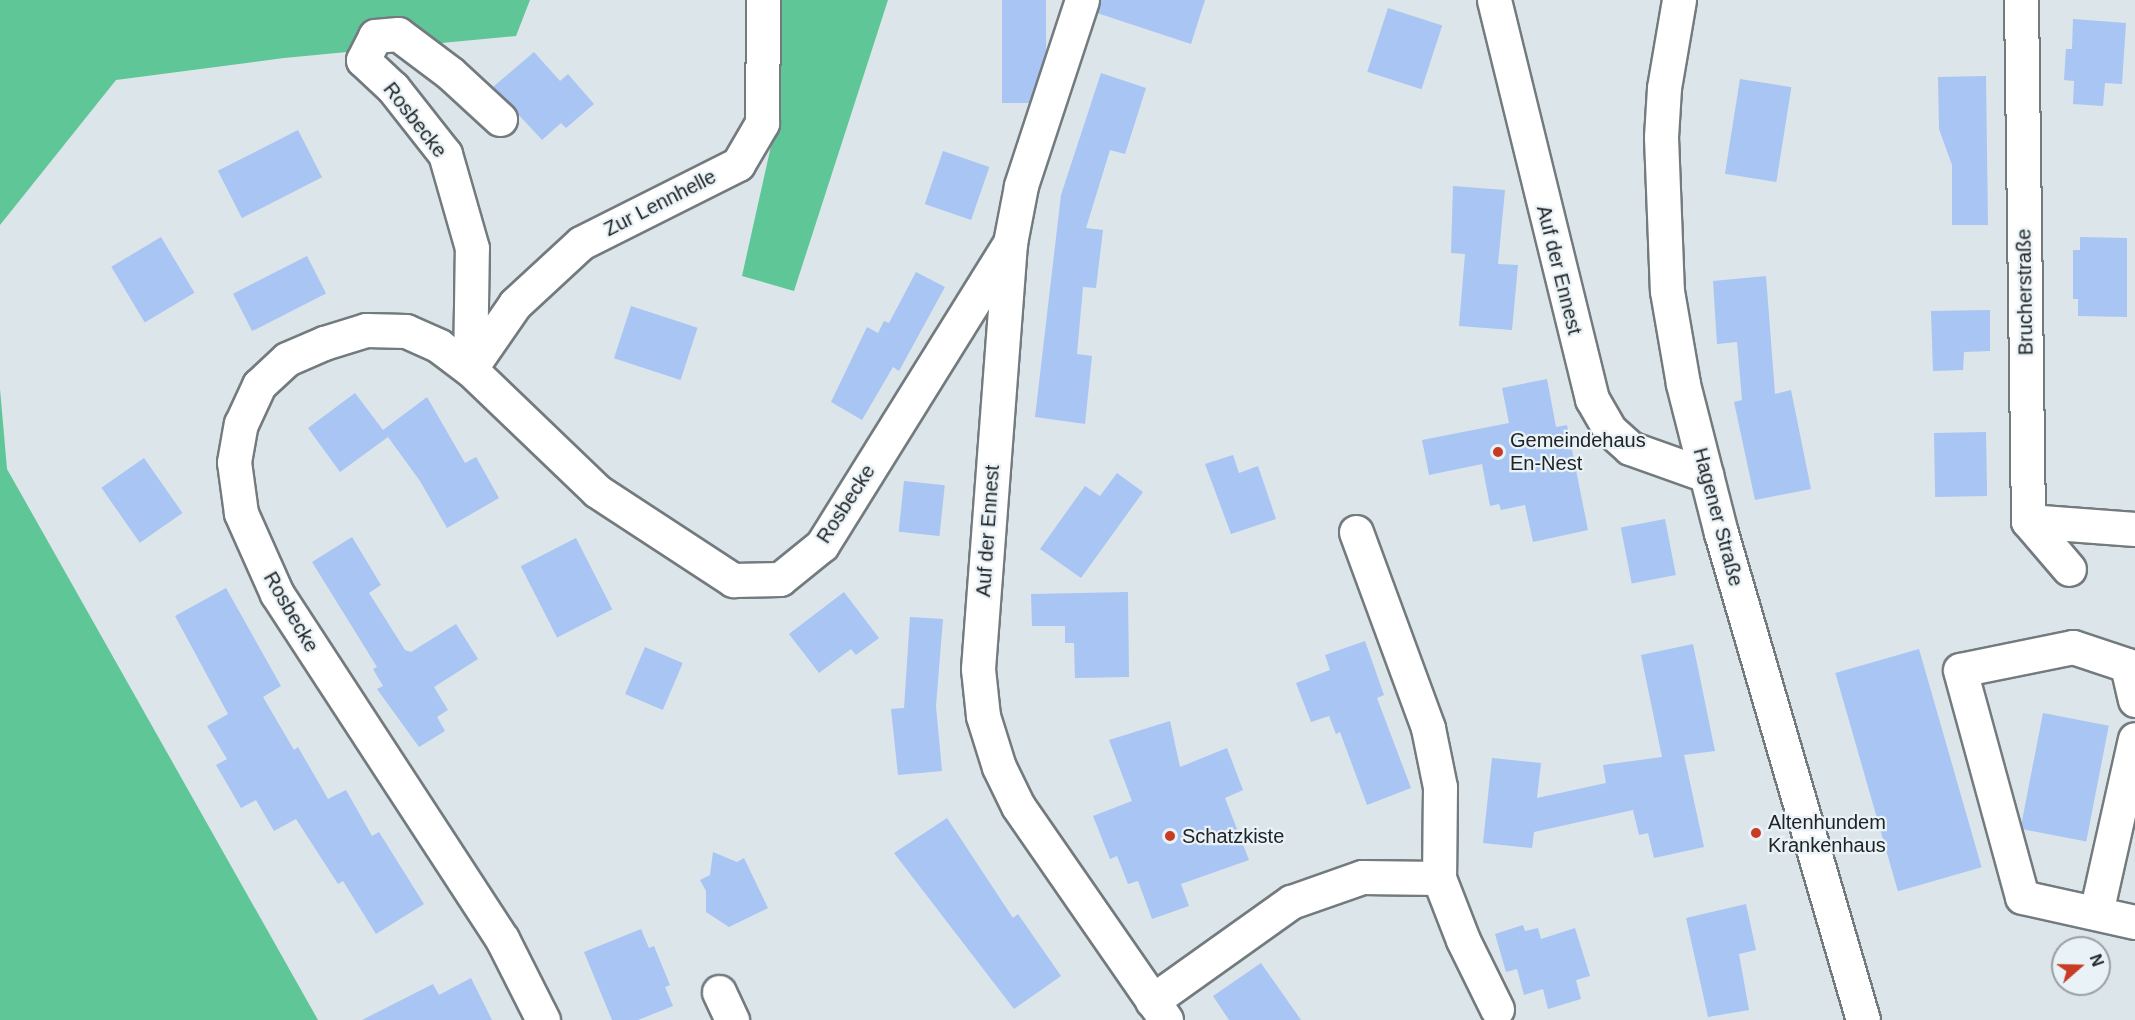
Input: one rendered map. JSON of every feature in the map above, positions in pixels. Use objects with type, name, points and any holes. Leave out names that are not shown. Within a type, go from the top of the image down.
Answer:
[{"type":"street","name":"Zur Lennhelle","points":[[470,369],[515,304],[581,243],[738,164],[762,123],[763,0]]},
{"type":"street","name":"Auf der Ennest","points":[[1082,0],[1021,186],[1010,243],[978,669],[983,716],[999,767],[1018,806],[1159,1010]]},
{"type":"street","name":"Auf der Ennest","points":[[1494,0],[1592,399],[1610,430],[1630,448],[1706,476]]},
{"type":"street","name":"Hagener Straße","points":[[1679,0],[1663,108],[1663,240],[1683,384],[1706,476],[1863,1020]]},
{"type":"street","name":"Brucherstraße","points":[[2021,0],[2028,521]]},
{"type":"street","name":"Rosbecke","points":[[470,369],[472,248],[445,154],[393,88],[363,60],[375,36],[398,34],[450,73],[500,119]]},
{"type":"street","name":"Rosbecke","points":[[543,1020],[502,939],[277,594],[241,513],[234,462],[241,424],[260,385],[287,359],[324,343],[366,330],[406,332],[439,346],[470,369],[597,491],[734,580],[780,579],[822,545],[1010,243]]},
{"type":"street","points":[[2028,521],[2135,529]]},
{"type":"street","points":[[2028,521],[2069,569]]},
{"type":"street","points":[[1356,532],[1428,728],[1440,787],[1439,878],[1463,940],[1497,1010]]},
{"type":"street","points":[[2135,700],[2127,665],[2073,647],[1960,670],[2022,897],[2135,922]]},
{"type":"street","points":[[2096,914],[2135,739]]},
{"type":"street","points":[[1159,1010],[1291,902],[1362,877],[1439,878]]},
{"type":"green space","points":[[0,0],[530,0],[516,36],[284,58],[116,80],[0,225]]},
{"type":"green space","points":[[776,0],[888,0],[794,291],[742,276],[775,128]]},
{"type":"green space","points":[[0,389],[7,469],[318,1020],[0,1020]]},
{"type":"building","points":[[1002,0],[1046,0],[1046,103],[1002,103]]},
{"type":"building","points":[[1100,0],[1205,0],[1191,44],[1097,13]]},
{"type":"building","points":[[1388,8],[1442,26],[1422,89],[1367,72]]},
{"type":"building","points":[[2073,19],[2126,23],[2122,84],[2105,83],[2103,106],[2073,104],[2074,81],[2064,80],[2066,49],[2072,49]]},
{"type":"building","points":[[534,52],[560,81],[568,74],[594,104],[566,128],[561,123],[542,140],[493,87]]},
{"type":"building","points":[[1101,73],[1146,88],[1125,154],[1110,150],[1086,228],[1103,230],[1096,288],[1083,287],[1077,354],[1092,356],[1085,424],[1035,417],[1061,195]]},
{"type":"building","points":[[1986,76],[1988,225],[1952,225],[1952,165],[1939,129],[1938,77]]},
{"type":"building","points":[[1740,79],[1791,87],[1776,182],[1725,174]]},
{"type":"building","points":[[298,130],[322,177],[242,218],[218,171]]},
{"type":"building","points":[[943,151],[989,167],[971,220],[925,204]]},
{"type":"building","points":[[1453,186],[1505,190],[1498,264],[1518,265],[1512,330],[1459,326],[1465,254],[1451,253]]},
{"type":"building","points":[[161,237],[194,293],[145,323],[111,267]]},
{"type":"building","points":[[2080,237],[2127,238],[2127,317],[2078,316],[2078,299],[2073,299],[2073,250],[2080,250]]},
{"type":"building","points":[[307,256],[326,293],[252,331],[233,294]]},
{"type":"building","points":[[916,272],[945,287],[899,371],[893,367],[862,420],[831,402],[867,327],[878,333],[884,321],[889,323]]},
{"type":"building","points":[[1766,276],[1775,394],[1791,390],[1811,489],[1755,500],[1734,402],[1742,400],[1737,342],[1717,344],[1713,281]]},
{"type":"building","points":[[631,306],[698,328],[681,380],[614,358]]},
{"type":"building","points":[[1990,310],[1990,351],[1964,352],[1963,370],[1933,371],[1931,311]]},
{"type":"building","name":"Gemeindehaus En-Nest","points":[[1547,379],[1556,427],[1567,425],[1588,530],[1533,542],[1525,505],[1501,510],[1499,504],[1490,506],[1482,464],[1429,475],[1422,440],[1509,423],[1502,388]]},
{"type":"building","points":[[355,393],[383,430],[427,397],[465,463],[476,457],[499,498],[447,528],[420,481],[388,437],[340,472],[308,428]]},
{"type":"building","points":[[1986,432],[1987,496],[1935,497],[1934,433]]},
{"type":"building","points":[[1233,455],[1239,473],[1258,466],[1276,519],[1231,534],[1205,464]]},
{"type":"building","points":[[144,458],[182,513],[140,543],[101,488]]},
{"type":"building","points":[[1117,473],[1143,492],[1081,578],[1040,549],[1085,486],[1100,496]]},
{"type":"building","points":[[904,481],[945,485],[939,536],[899,532]]},
{"type":"building","points":[[1665,519],[1676,575],[1632,584],[1621,528]]},
{"type":"building","points":[[352,537],[381,585],[369,593],[405,650],[411,652],[456,624],[478,659],[434,687],[448,710],[437,717],[445,731],[419,747],[377,689],[383,686],[373,669],[377,667],[312,562]]},
{"type":"building","points":[[576,538],[612,609],[557,637],[521,566]]},
{"type":"building","points":[[226,588],[281,686],[263,697],[294,750],[298,747],[328,799],[346,790],[372,836],[379,832],[424,904],[376,934],[343,881],[338,884],[296,819],[274,831],[256,800],[241,808],[216,765],[227,759],[207,726],[228,714],[175,616]]},
{"type":"building","points":[[844,592],[879,638],[856,655],[851,649],[819,673],[789,634]]},
{"type":"building","points":[[1128,592],[1129,677],[1075,678],[1074,643],[1065,643],[1065,626],[1032,626],[1031,594]]},
{"type":"building","points":[[910,617],[943,619],[936,706],[942,771],[898,775],[891,709],[904,708]]},
{"type":"building","points":[[1365,641],[1384,695],[1377,698],[1411,788],[1367,805],[1340,732],[1336,734],[1329,716],[1311,722],[1296,683],[1330,670],[1325,655]]},
{"type":"building","points":[[1693,644],[1715,751],[1684,755],[1704,847],[1654,858],[1648,833],[1639,835],[1633,810],[1534,832],[1532,848],[1483,843],[1492,758],[1541,763],[1537,798],[1606,783],[1603,765],[1662,757],[1641,655]]},
{"type":"building","points":[[645,647],[683,663],[663,710],[625,694]]},
{"type":"building","points":[[1919,649],[1982,867],[1898,891],[1835,673]]},
{"type":"building","points":[[2043,713],[2109,726],[2086,842],[2020,829]]},
{"type":"building","name":"Schatzkiste","points":[[1170,721],[1180,767],[1227,748],[1243,790],[1225,798],[1249,860],[1181,884],[1189,906],[1152,919],[1138,881],[1128,884],[1117,856],[1110,859],[1093,816],[1132,801],[1109,740]]},
{"type":"building","points":[[947,818],[1013,918],[1018,914],[1061,976],[1014,1009],[894,853]]},
{"type":"building","points":[[713,852],[737,862],[744,858],[768,908],[729,927],[706,912],[706,891],[700,880],[710,875]]},
{"type":"building","points":[[1746,904],[1756,950],[1739,954],[1749,1010],[1708,1017],[1686,918]]},
{"type":"building","points":[[1523,925],[1525,931],[1538,928],[1541,939],[1575,928],[1590,976],[1576,980],[1581,999],[1548,1009],[1543,989],[1524,995],[1517,969],[1506,972],[1495,934]]},
{"type":"building","points":[[641,929],[649,948],[654,946],[670,985],[665,987],[673,1006],[638,1020],[612,1020],[584,952]]},
{"type":"building","points":[[1261,963],[1301,1020],[1229,1020],[1213,996]]},
{"type":"building","points":[[471,978],[492,1020],[362,1020],[433,984],[439,995]]},
{"type":"place","name":"Gemeindehaus En-Nest","points":[[1498,452]]},
{"type":"place","name":"Altenhundem Krankenhaus","points":[[1756,833]]},
{"type":"place","name":"Schatzkiste","points":[[1170,836]]}]
